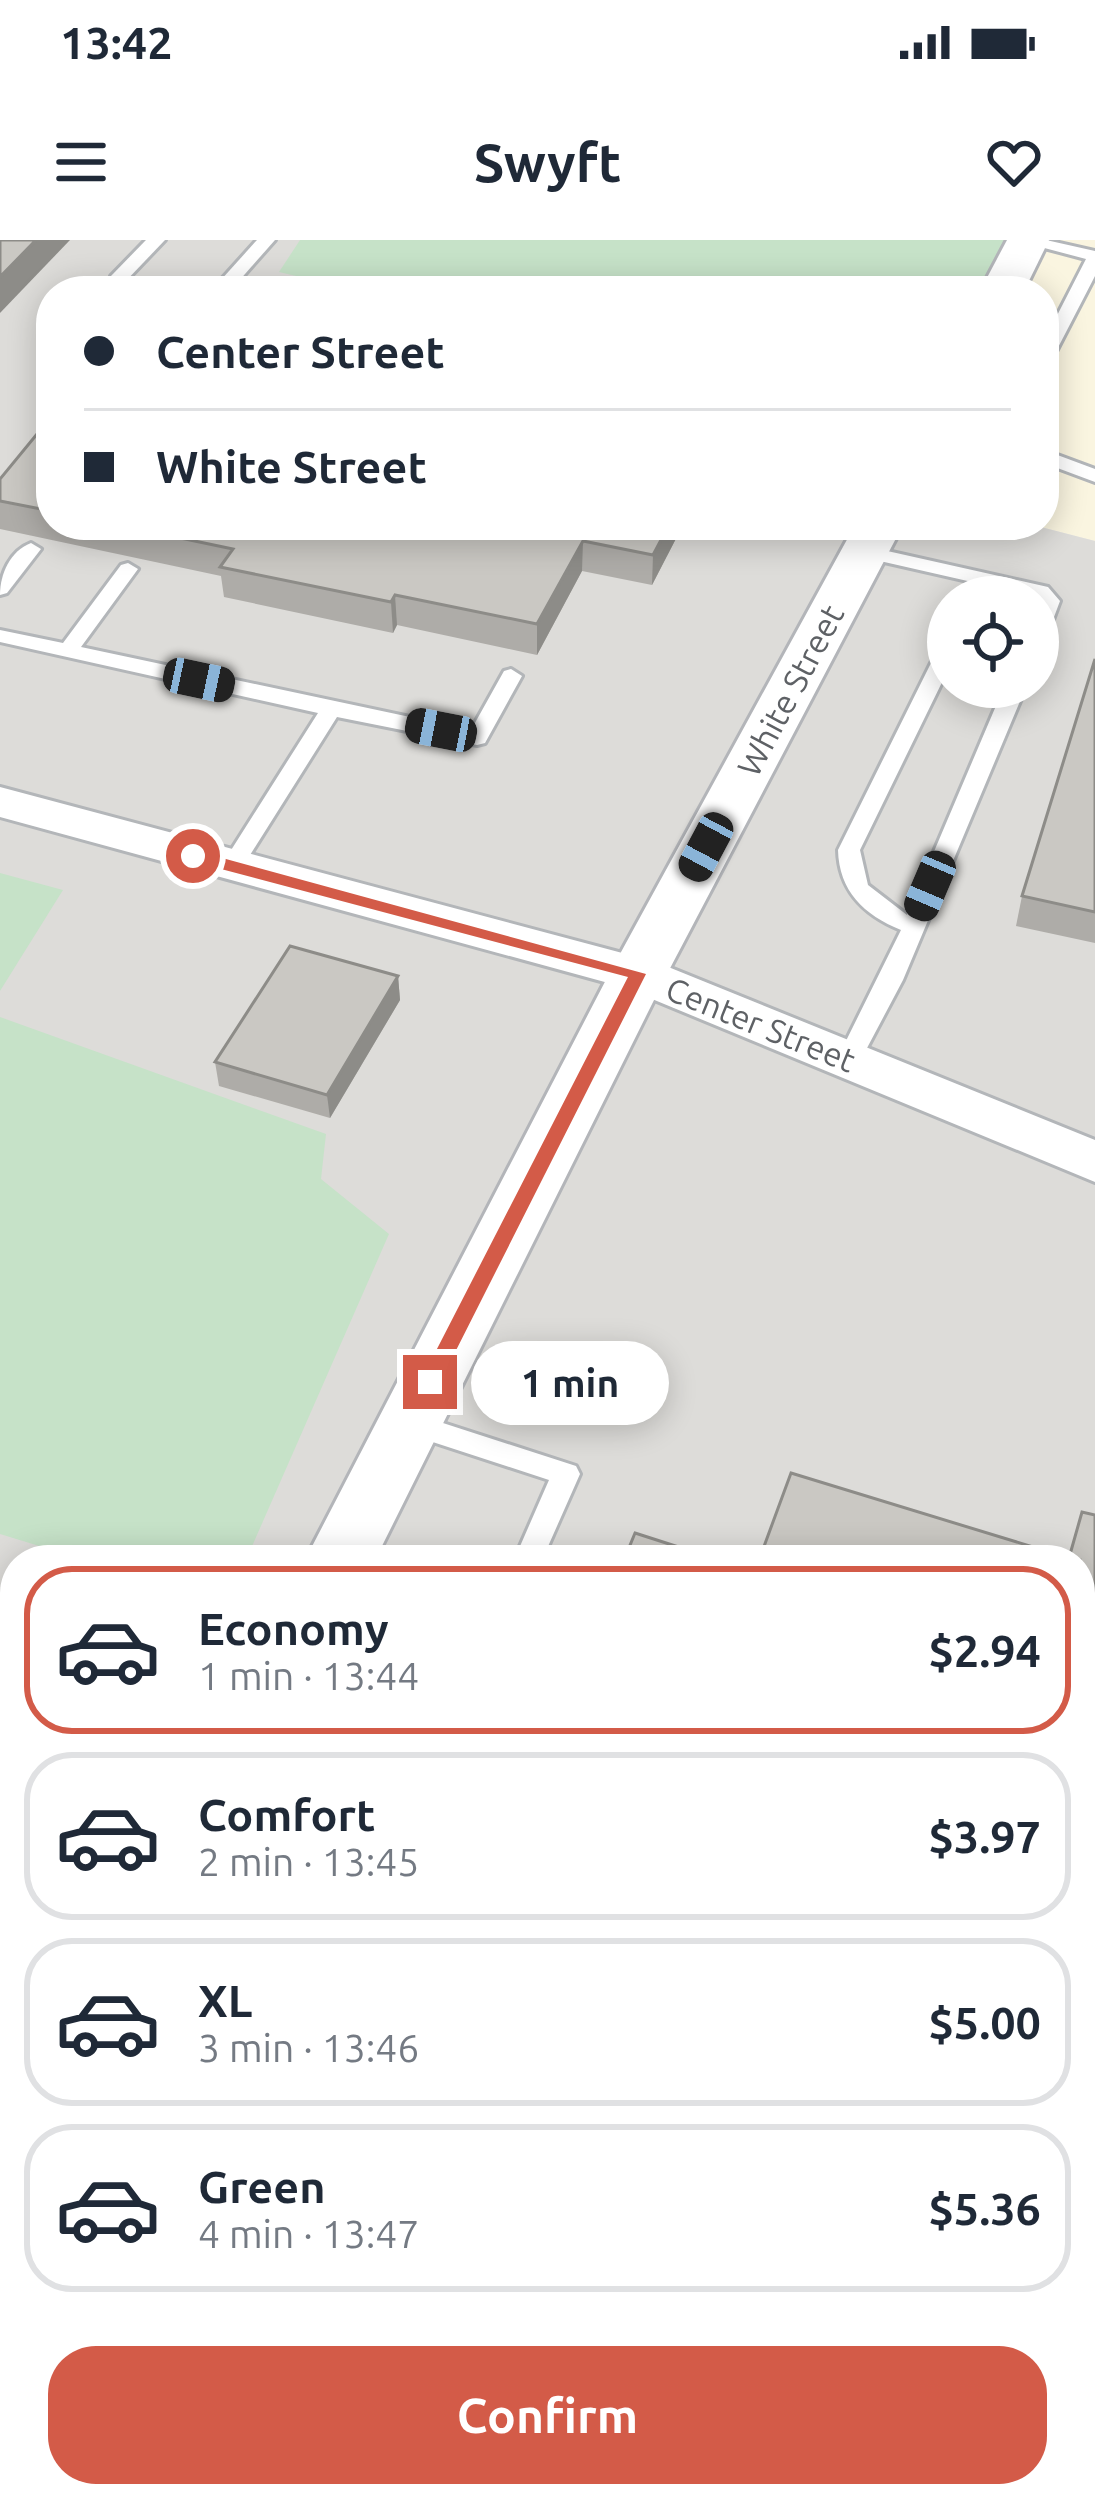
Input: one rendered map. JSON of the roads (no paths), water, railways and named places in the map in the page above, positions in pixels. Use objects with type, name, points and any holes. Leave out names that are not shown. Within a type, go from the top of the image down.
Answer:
[{"type":"street","points":[[1009,276],[1026,240]]},
{"type":"street","name":"White Street","points":[[348,1545],[638,974],[871,540]]},
{"type":"street","name":"Center Street","points":[[0,802],[638,974],[1095,1162]]},
{"type":"lane","points":[[121,276],[156,240]]},
{"type":"lane","points":[[234,276],[266,240]]},
{"type":"lane","points":[[1026,240],[1095,257],[1059,329]]},
{"type":"lane","points":[[1059,463],[1095,476]]},
{"type":"lane","points":[[876,540],[953,576]]},
{"type":"lane","points":[[0,589],[31,549]]},
{"type":"lane","points":[[68,651],[128,569]]},
{"type":"lane","points":[[0,636],[477,738],[511,676]]},
{"type":"lane","points":[[913,926],[880,914],[859,891],[848,868],[849,850],[927,692]]},
{"type":"lane","points":[[849,1059],[913,926],[1006,708]]},
{"type":"lane","points":[[232,866],[331,709]]},
{"type":"lane","points":[[409,1423],[566,1474],[535,1545]]}]
